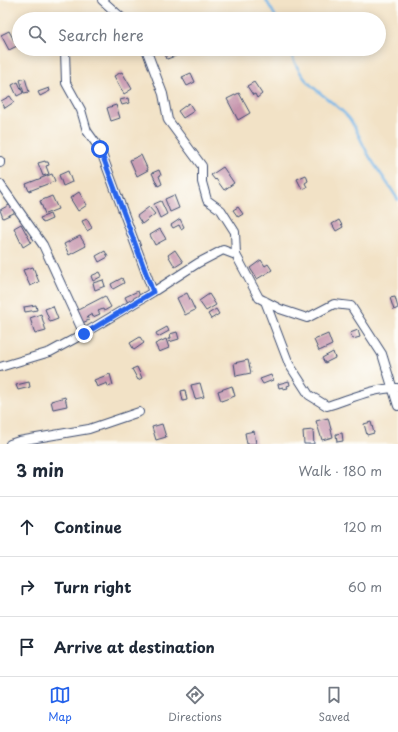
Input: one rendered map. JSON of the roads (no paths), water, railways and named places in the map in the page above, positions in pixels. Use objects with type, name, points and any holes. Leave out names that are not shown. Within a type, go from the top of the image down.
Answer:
[{"type":"street","points":[[102,0],[117,12]]},
{"type":"street","points":[[65,56],[66,82],[81,110],[87,131],[100,149],[153,292]]},
{"type":"street","points":[[149,56],[164,94],[168,120],[202,166],[202,182],[207,200],[221,210],[235,232],[236,255],[259,298],[280,309],[307,318],[334,304],[351,306],[382,354],[395,388],[398,406]]},
{"type":"street","points":[[0,184],[43,245],[84,334]]},
{"type":"street","points":[[0,367],[50,352],[84,334],[198,263],[223,250],[236,255]]},
{"type":"street","points":[[265,301],[289,364],[309,394],[327,406],[369,392],[395,388]]},
{"type":"street","points":[[10,444],[19,441],[89,429],[139,412]]},
{"type":"waterway","points":[[266,0],[273,12]]},
{"type":"waterway","points":[[292,56],[305,79],[349,118],[372,160],[398,200]]}]
